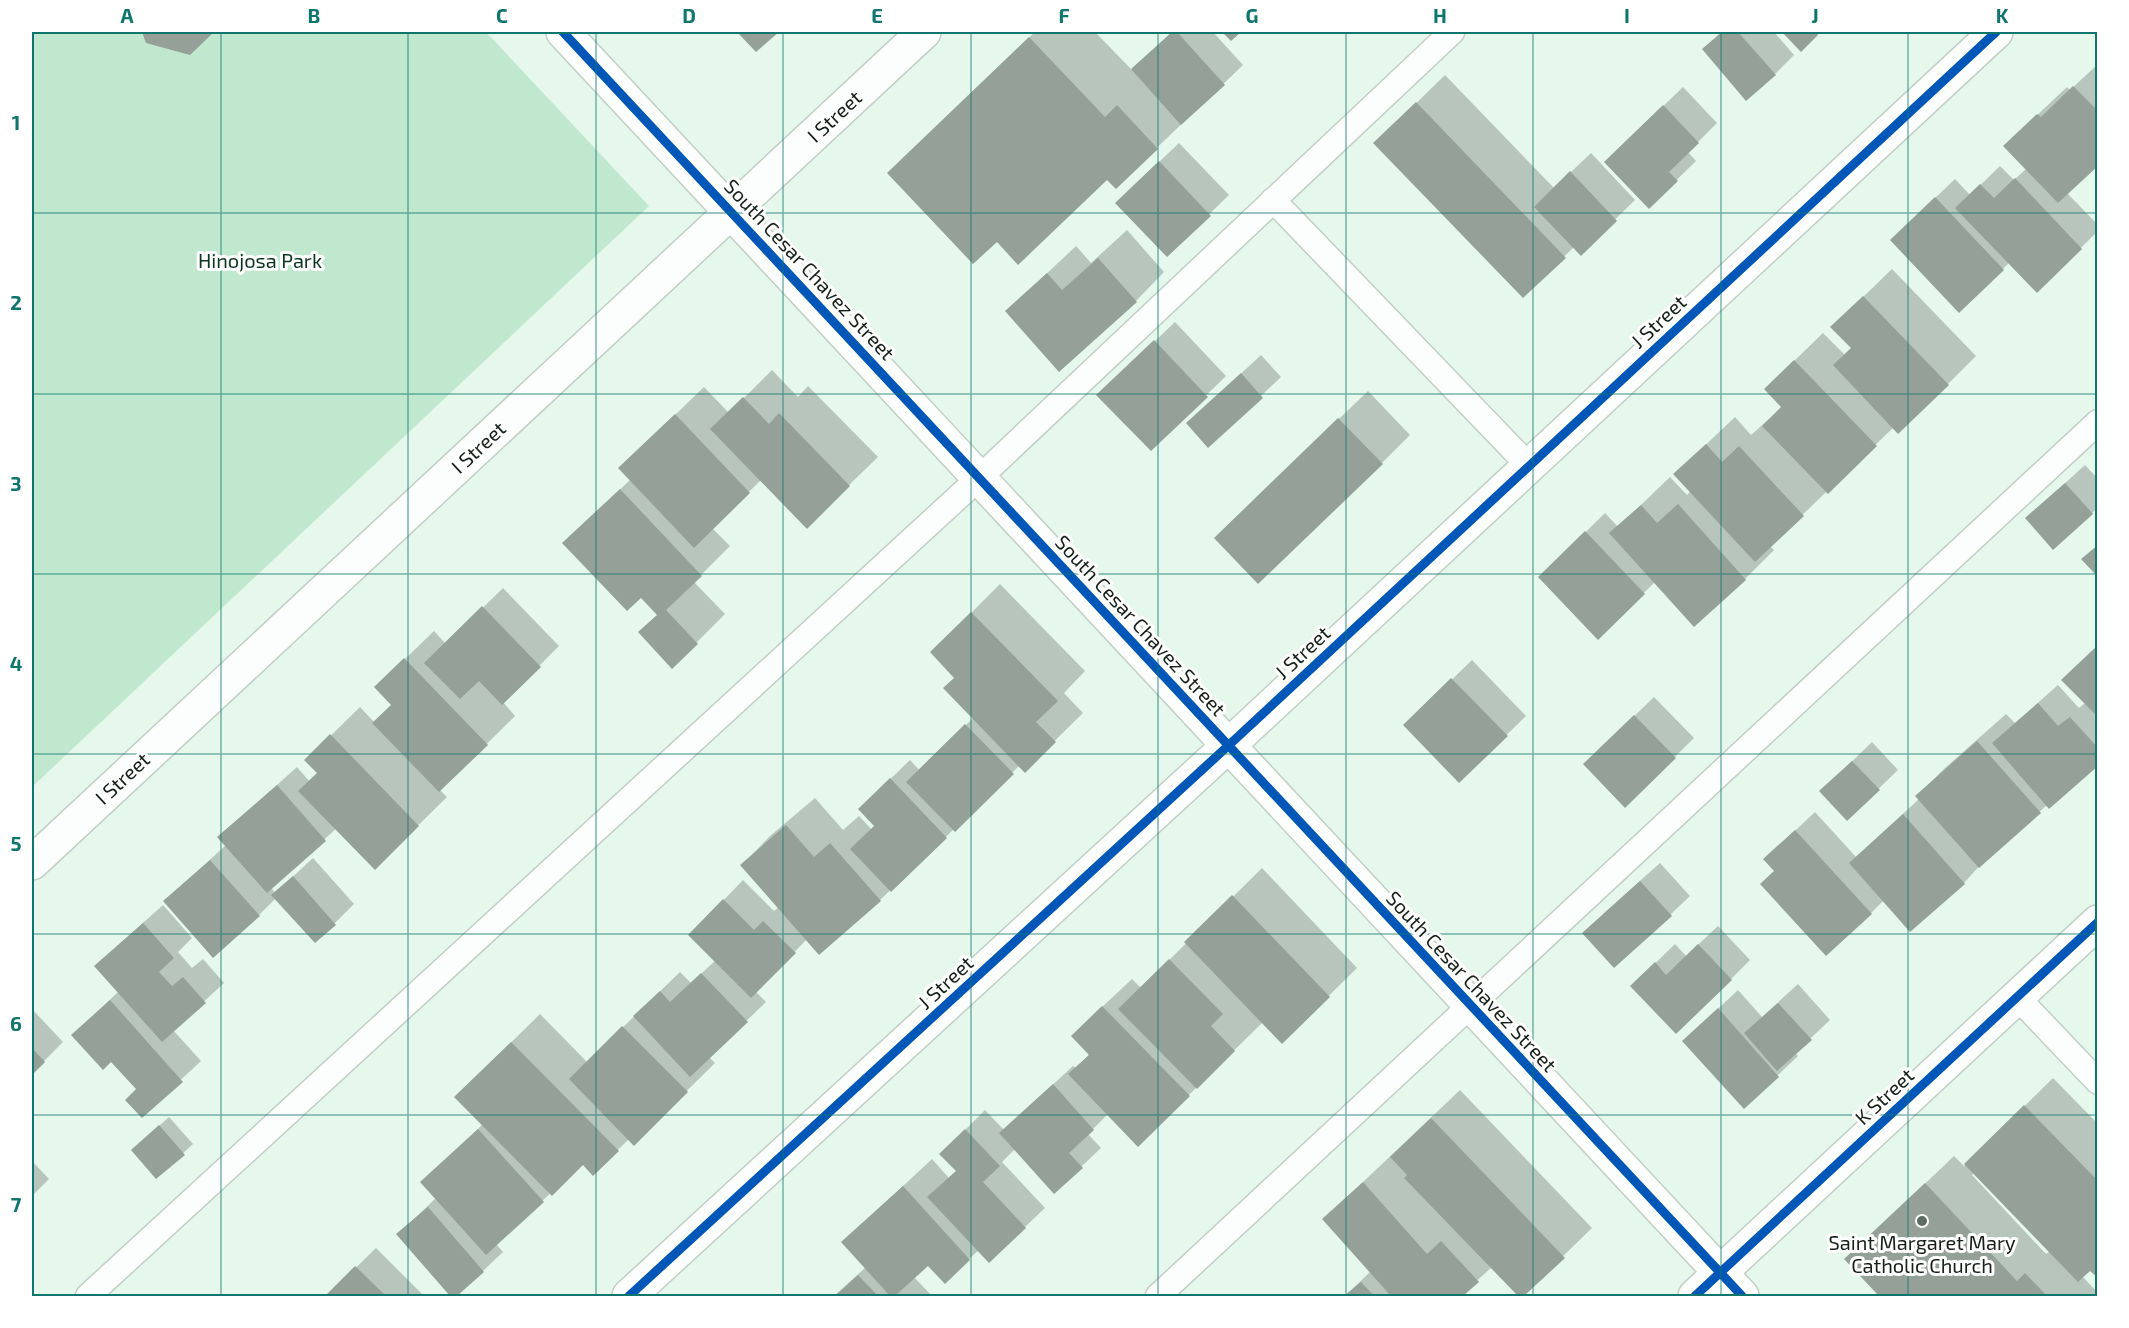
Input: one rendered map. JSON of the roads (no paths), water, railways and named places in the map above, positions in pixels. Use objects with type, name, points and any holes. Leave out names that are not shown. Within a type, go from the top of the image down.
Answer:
[{"type":"street","name":"South Cesar Chavez Street","points":[[563,32],[1731,1285]]},
{"type":"street","name":"I Street","points":[[32,863],[924,32]]},
{"type":"street","name":"J Street","points":[[629,1296],[1229,745],[1996,32]]},
{"type":"street","name":"K Street","points":[[1695,1296],[1731,1285],[2017,997],[2097,922]]},
{"type":"lane","points":[[87,1296],[979,478],[1452,32]]},
{"type":"lane","points":[[1273,200],[1529,466]]},
{"type":"lane","points":[[1158,1296],[2097,423]]},
{"type":"lane","points":[[2017,997],[2097,1082]]},
{"type":"place","name":"Saint Margaret Mary Catholic Church","points":[[1922,1221]]},
{"type":"park label","name":"Hinojosa Park","points":[[260,260]]}]
